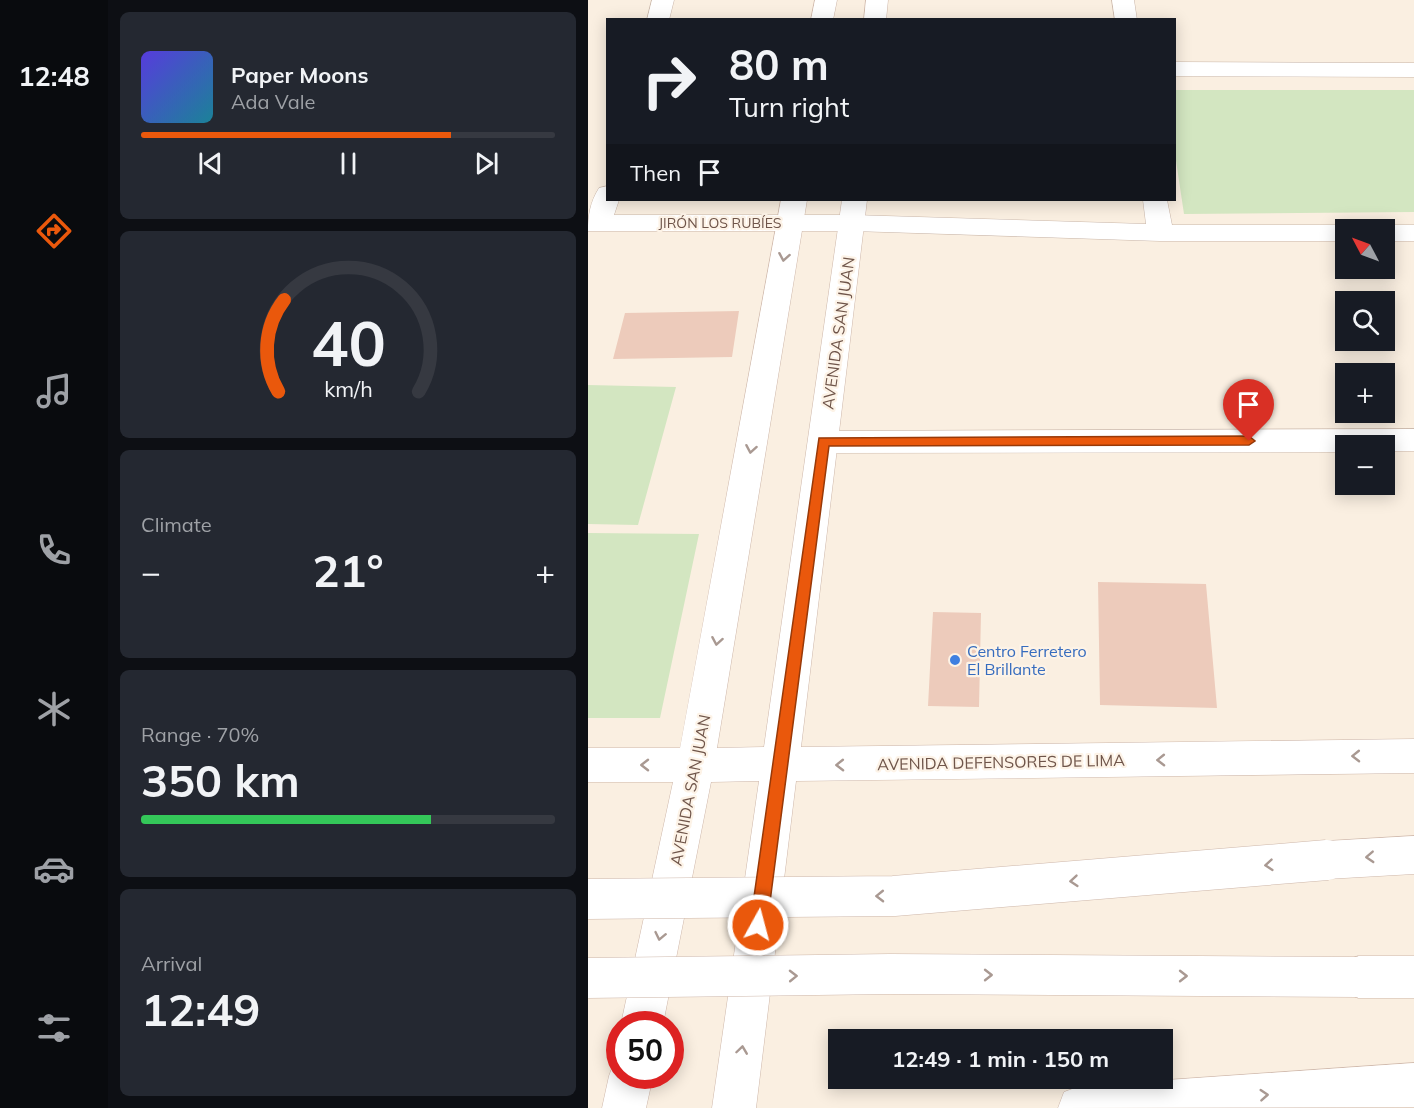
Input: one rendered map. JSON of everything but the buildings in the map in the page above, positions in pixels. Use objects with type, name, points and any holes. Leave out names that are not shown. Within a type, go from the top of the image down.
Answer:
[{"type":"main road","points":[[658,18],[663,0]]},
{"type":"main road","points":[[822,18],[826,0]]},
{"type":"main road","points":[[875,18],[877,0]]},
{"type":"main road","points":[[1123,0],[1126,18]]},
{"type":"main road","points":[[1176,69],[1414,70]]},
{"type":"main road","points":[[594,223],[606,198]]},
{"type":"main road","points":[[1155,201],[1160,233]]},
{"type":"main road","name":"JIRÓN LOS RUBÍES","points":[[594,223],[792,211],[854,211],[1160,233],[1335,233]]},
{"type":"main road","name":"AVENIDA SAN JUAN","points":[[645,1011],[696,764],[792,211]]},
{"type":"main road","name":"AVENIDA SAN JUAN","points":[[734,1108],[854,211]]},
{"type":"main road","points":[[1395,233],[1414,233]]},
{"type":"main road","points":[[823,442],[1414,440]]},
{"type":"main road","name":"AVENIDA DEFENSORES DE LIMA","points":[[588,765],[780,765],[1414,756]]},
{"type":"main road","points":[[588,899],[894,896],[1327,860],[1414,855]]},
{"type":"main road","points":[[588,978],[890,974],[1414,977]]},
{"type":"main road","points":[[1080,1108],[1414,1085]]},
{"type":"main road","points":[[624,1108],[628,1089]]},
{"type":"green space","points":[[1176,90],[1414,90],[1414,212],[1184,214],[1176,161]]},
{"type":"green space","points":[[588,385],[676,387],[638,525],[588,524]]},
{"type":"green space","points":[[588,533],[699,534],[660,718],[588,718]]},
{"type":"place","name":"Centro Ferretero El Brillante","points":[[955,660]]},
{"type":"route","points":[[758,925],[823,442],[1249,441]]}]
